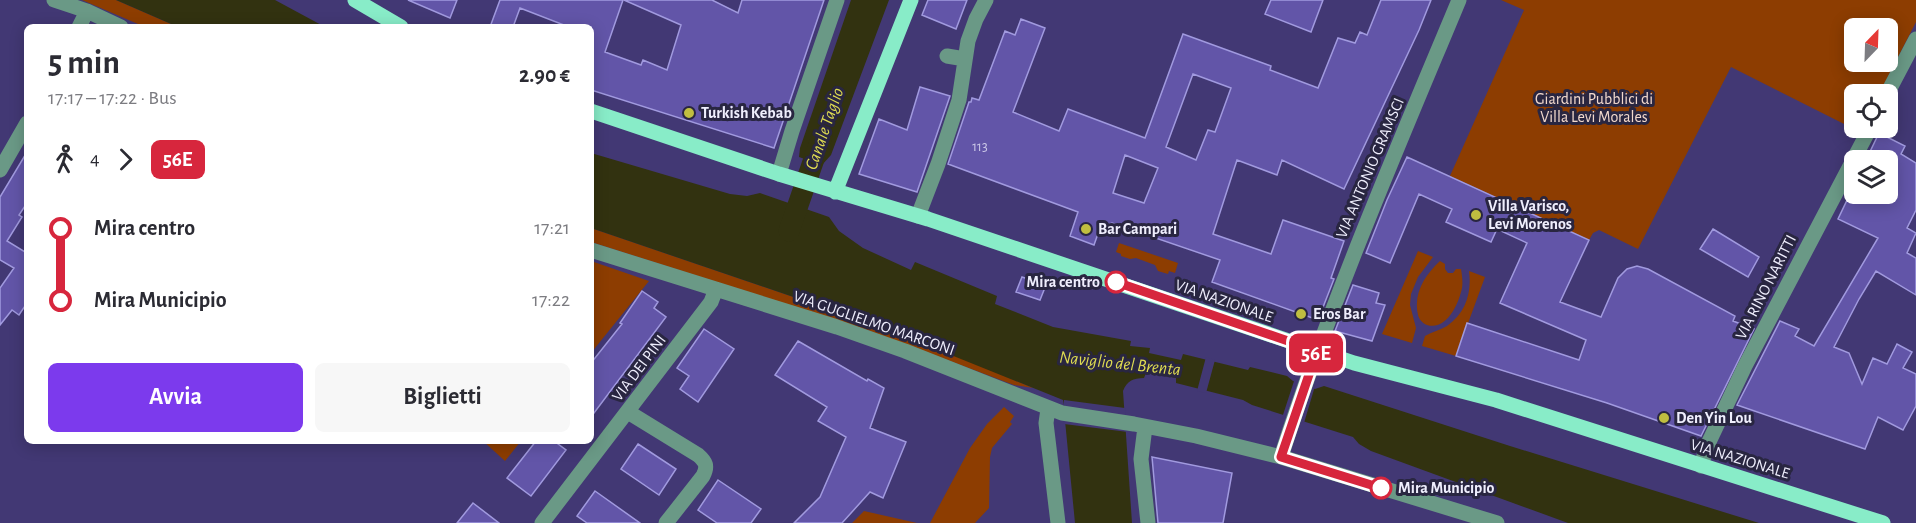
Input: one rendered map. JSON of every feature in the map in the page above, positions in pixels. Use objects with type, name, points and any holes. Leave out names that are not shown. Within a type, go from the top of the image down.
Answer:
[{"type":"main road","points":[[356,0],[396,24]]},
{"type":"main road","points":[[830,190],[911,0]]},
{"type":"main road","name":"VIA NAZIONALE","points":[[594,112],[782,175],[918,216],[1354,363],[1496,400],[1884,523]]},
{"type":"street","points":[[54,0],[87,11],[115,24]]},
{"type":"street","points":[[782,175],[792,131],[837,0]]},
{"type":"street","points":[[918,216],[938,164],[961,91],[968,41],[986,0]]},
{"type":"street","name":"VIA ANTONIO GRAMSCI","points":[[1281,457],[1344,278],[1459,0]]},
{"type":"street","points":[[80,24],[87,11]]},
{"type":"street","points":[[1892,84],[1916,39]]},
{"type":"street","points":[[947,56],[965,59]]},
{"type":"street","points":[[0,170],[24,128]]},
{"type":"street","name":"VIA RINO NARITTI","points":[[1701,466],[1707,446],[1765,327],[1864,138]]},
{"type":"street","name":"VIA GUGLIELMO MARCONI","points":[[594,251],[837,327],[905,351],[1055,411],[1196,436],[1281,457],[1497,523]]},
{"type":"street","name":"VIA DEI PINI","points":[[542,523],[711,302],[717,289]]},
{"type":"street","points":[[1055,411],[1046,423],[1058,523]]},
{"type":"street","points":[[628,412],[698,455],[706,465],[703,476],[666,523]]},
{"type":"street","points":[[1145,427],[1141,459],[1148,523]]},
{"type":"green space","points":[[82,0],[116,0],[171,24],[138,24]]},
{"type":"green space","name":"Giardini Pubblici di Villa Levi Morales","points":[[1501,0],[1916,0],[1916,22],[1898,57],[1898,18],[1844,18],[1844,72],[1890,72],[1884,84],[1844,84],[1844,124],[1731,67],[1638,249],[1599,230],[1593,233],[1589,240],[1450,176],[1524,10]]},
{"type":"green space","points":[[594,229],[884,328],[1033,388],[1014,385],[870,331],[594,243]]},
{"type":"green space","points":[[1119,243],[1178,263],[1175,273],[1169,271],[1168,274],[1158,271],[1155,265],[1136,258],[1121,256],[1116,252]]},
{"type":"green space","points":[[1418,251],[1433,257],[1418,277],[1411,294],[1410,305],[1416,328],[1412,343],[1382,334]]},
{"type":"green space","points":[[1440,261],[1445,264],[1448,273],[1461,269],[1462,288],[1455,308],[1446,320],[1434,326],[1427,325],[1418,316],[1417,299],[1425,278]]},
{"type":"green space","points":[[594,262],[649,281],[594,349]]},
{"type":"green space","points":[[1469,271],[1485,277],[1456,356],[1422,346],[1425,336],[1447,326],[1459,315],[1470,287]]},
{"type":"green space","points":[[1004,407],[1014,416],[1010,422],[1012,424],[992,448],[989,508],[975,523],[930,523],[970,448],[987,424]]},
{"type":"green space","points":[[486,444],[519,444],[505,461]]},
{"type":"green space","points":[[864,511],[917,523],[852,523]]},
{"type":"water","points":[[116,0],[275,0],[319,24],[171,24]]},
{"type":"water","points":[[851,0],[889,0],[831,155],[822,165],[799,157],[800,148]]},
{"type":"water","name":"Naviglio del Brenta","points":[[594,154],[730,194],[747,196],[760,193],[829,217],[839,231],[863,248],[911,270],[915,262],[997,296],[995,304],[1053,327],[1131,341],[1130,346],[1150,348],[1149,353],[1181,360],[1183,354],[1248,370],[1250,367],[1287,376],[1293,381],[1315,389],[1324,386],[1759,523],[1568,523],[1371,451],[1359,444],[1353,437],[1252,405],[1243,400],[1176,383],[1176,378],[1146,373],[1144,378],[1129,382],[1123,391],[1132,523],[1075,523],[1063,400],[884,328],[594,229]]},
{"type":"pier","points":[[1206,357],[1215,360],[1206,393],[1197,391]]},
{"type":"pier","points":[[1295,378],[1315,386],[1304,423],[1282,418]]},
{"type":"pier","points":[[1064,400],[1125,408],[1128,432],[1064,424],[1062,412]]},
{"type":"building","points":[[408,0],[457,0],[450,18]]},
{"type":"building","points":[[500,0],[623,0],[605,52],[641,65],[643,60],[667,70],[681,25],[624,0],[712,0],[738,13],[742,0],[824,0],[774,148],[594,91],[594,24],[561,24],[520,8],[514,24],[491,24]]},
{"type":"building","points":[[928,0],[967,0],[956,29],[922,15]]},
{"type":"building","points":[[1271,0],[1323,0],[1311,32],[1265,14]]},
{"type":"building","points":[[1381,0],[1431,0],[1344,189],[1282,160],[1277,175],[1237,160],[1213,234],[1271,254],[1283,220],[1344,241],[1331,278],[1334,279],[1318,320],[1212,282],[1220,260],[1112,223],[1100,228],[1094,245],[1070,236],[1078,212],[948,164],[969,102],[972,98],[979,100],[1005,31],[1015,35],[1021,19],[1045,28],[1013,112],[1059,131],[1068,109],[1145,138],[1183,34],[1271,66],[1270,70],[1318,88],[1338,38],[1355,43],[1360,32],[1367,35]],"holes":[[[1193,74],[1231,88],[1215,132],[1208,130],[1196,160],[1166,147]],[[1125,155],[1158,168],[1144,203],[1113,193]]]},
{"type":"building","points":[[920,87],[950,96],[917,192],[859,174],[879,119],[907,130]]},
{"type":"building","points":[[1877,138],[1889,138],[1905,146],[1901,154],[1916,163],[1916,210],[1907,228],[1916,233],[1907,253],[1916,258],[1916,295],[1876,271],[1834,347],[1849,353],[1862,384],[1873,358],[1887,364],[1897,344],[1912,352],[1903,368],[1916,374],[1916,406],[1903,430],[1878,417],[1865,449],[1737,405],[1780,321],[1799,329],[1795,336],[1814,346],[1878,238],[1838,219],[1845,204],[1898,204],[1898,150],[1871,150]]},
{"type":"building","points":[[24,157],[24,208],[19,215],[22,217],[7,241],[24,251],[24,308],[19,315],[12,310],[0,325],[0,288],[14,268],[0,260],[0,197]]},
{"type":"building","points":[[1407,157],[1589,240],[1560,302],[1601,317],[1618,278],[1627,269],[1637,266],[1648,269],[1735,316],[1733,321],[1754,329],[1701,436],[1607,403],[1456,356],[1467,323],[1579,360],[1586,340],[1500,303],[1527,243],[1497,229],[1491,242],[1446,222],[1452,209],[1419,194],[1390,263],[1366,253]]},
{"type":"building","points":[[1713,229],[1759,257],[1748,277],[1700,249]]},
{"type":"building","points":[[1022,277],[1046,285],[1040,300],[1016,292]]},
{"type":"building","points":[[1353,285],[1379,293],[1376,303],[1385,305],[1372,341],[1335,331]]},
{"type":"building","points":[[642,291],[658,302],[654,308],[666,317],[594,413],[594,359],[622,324],[620,323]]},
{"type":"building","points":[[704,329],[734,349],[698,402],[680,389],[689,376],[677,368]]},
{"type":"building","points":[[798,341],[867,381],[868,379],[884,388],[870,428],[906,442],[883,498],[870,492],[842,523],[794,523],[820,497],[846,437],[818,421],[827,407],[775,375]]},
{"type":"building","points":[[534,444],[558,444],[566,450],[531,496],[507,478]]},
{"type":"building","points":[[638,444],[676,469],[659,495],[621,469]]},
{"type":"building","points":[[1152,457],[1232,473],[1223,523],[1158,523]]},
{"type":"building","points":[[718,480],[761,509],[751,523],[717,523],[698,510]]},
{"type":"building","points":[[595,491],[640,523],[587,523],[577,516]]},
{"type":"building","points":[[473,503],[499,523],[457,523]]},
{"type":"waterway","name":"Canale Taglio","points":[[789,231],[822,136]]},
{"type":"bus line","name":"56E","points":[[1116,282],[1317,351],[1281,457],[1381,488]]},
{"type":"place","name":"Turkish Kebab","points":[[689,113]]},
{"type":"place","name":"Villa Varisco, Levi Morenos","points":[[1476,215]]},
{"type":"place","name":"Bar Campari","points":[[1086,229]]},
{"type":"place","name":"Mira centro","points":[[1116,282]]},
{"type":"place","name":"Eros Bar","points":[[1301,314]]},
{"type":"place","name":"Den Yin Lou","points":[[1664,418]]},
{"type":"place","name":"Mira Municipio","points":[[1381,488]]}]
